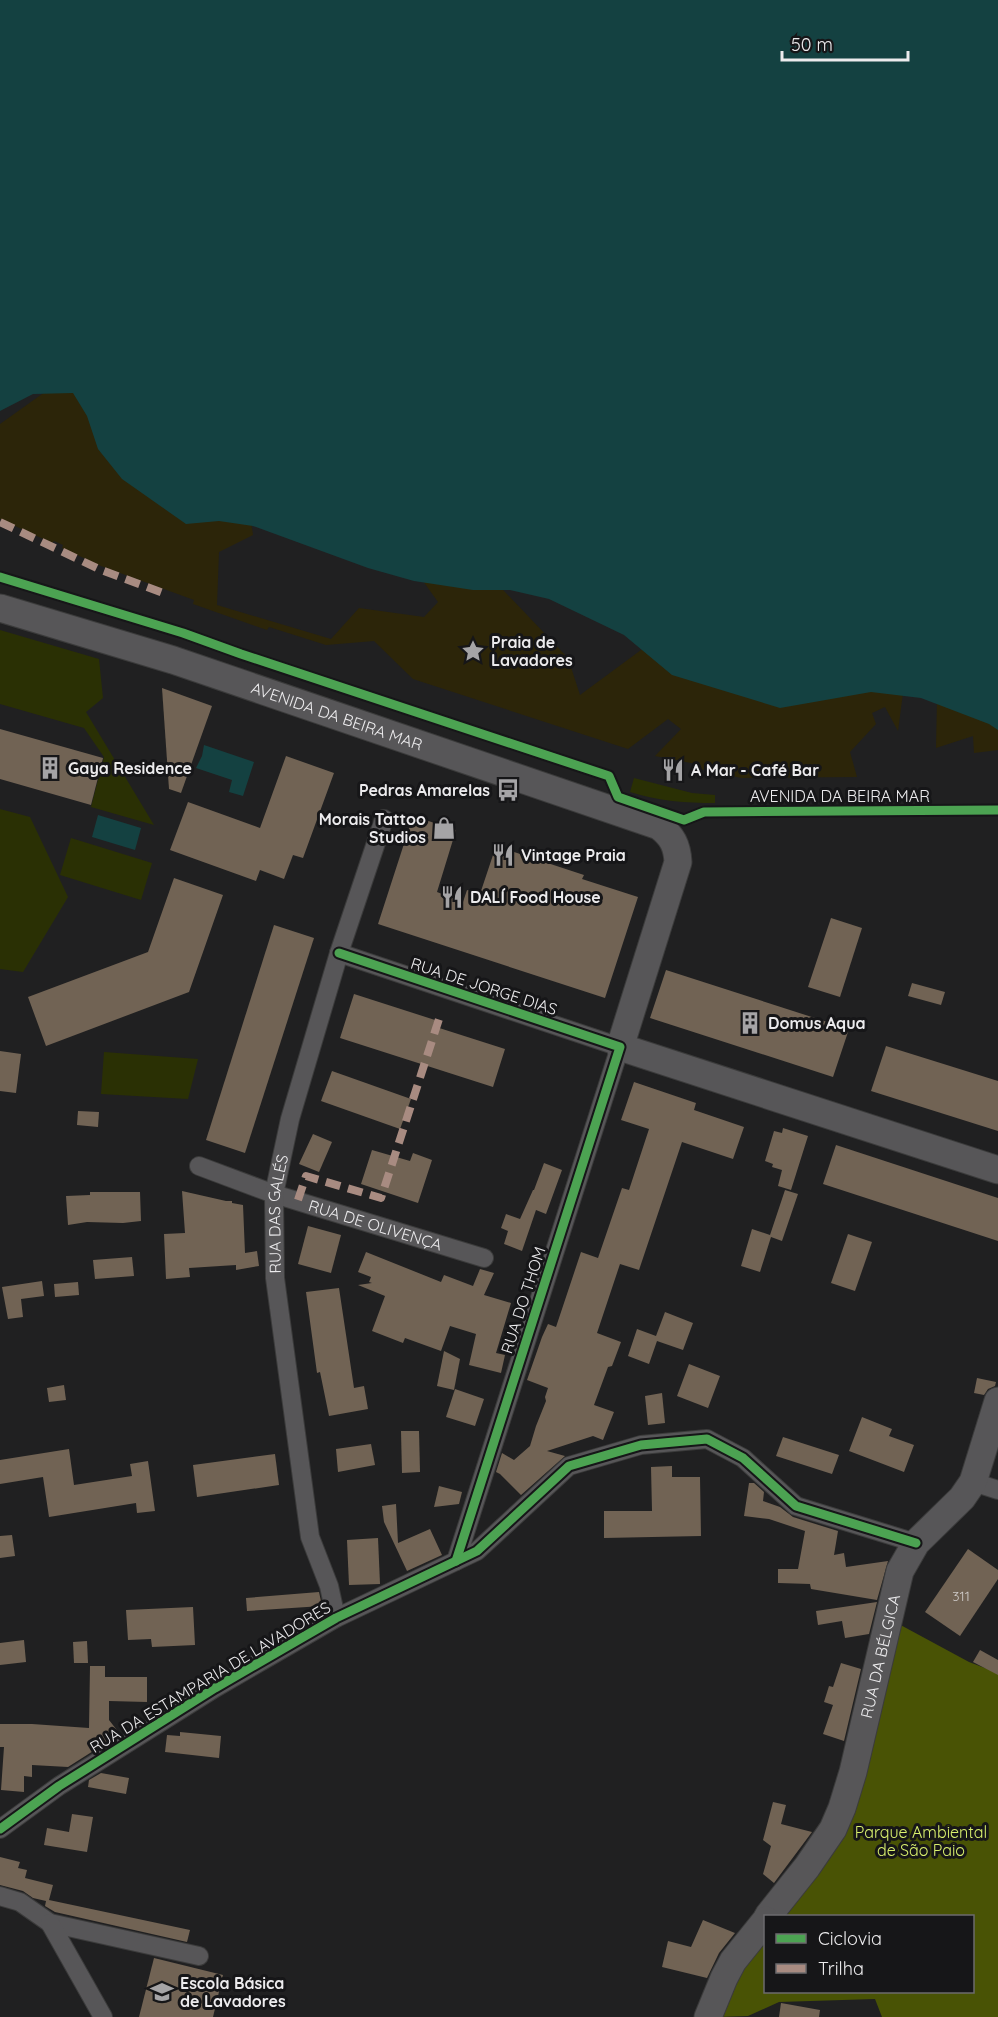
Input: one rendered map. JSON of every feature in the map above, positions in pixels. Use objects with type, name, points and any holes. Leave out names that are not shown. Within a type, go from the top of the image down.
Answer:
[{"type":"main road","name":"AVENIDA DA BEIRA MAR","points":[[0,608],[173,660],[621,812],[659,826],[669,834]]},
{"type":"main road","name":"RUA DO THOM","points":[[620,1047],[678,862],[677,847],[669,834]]},
{"type":"main road","name":"RUA DE JORGE DIAS","points":[[620,1047],[998,1170]]},
{"type":"main road","name":"RUA DA BÉLGICA","points":[[770,1915],[833,1829],[853,1772],[900,1571],[916,1544],[962,1498],[985,1486],[998,1401]]},
{"type":"main road","points":[[708,2017],[733,1961],[764,1921]]},
{"type":"street","name":"RUA DAS GALÉS","points":[[336,1618],[329,1586],[310,1537],[275,1278],[274,1194],[290,1119],[339,954],[384,819]]},
{"type":"street","name":"RUA DE JORGE DIAS","points":[[339,954],[620,1047]]},
{"type":"street","name":"RUA DO THOM","points":[[456,1562],[620,1047]]},
{"type":"street","name":"RUA DE OLIVENÇA","points":[[199,1166],[274,1194],[484,1258]]},
{"type":"street","name":"RUA DA ESTAMPARIA DE LAVADORES","points":[[0,1829],[59,1786],[215,1688],[336,1618],[477,1551],[568,1466],[641,1445],[707,1439],[743,1458],[796,1506],[916,1544]]},
{"type":"street","points":[[0,1896],[20,1902],[50,1923],[199,1956]]},
{"type":"street","points":[[50,1923],[103,2017]]},
{"type":"green space","points":[[0,630],[99,659],[103,698],[86,712],[154,825],[91,807],[104,757],[84,728],[0,704]]},
{"type":"green space","points":[[634,778],[692,793],[715,795],[715,803],[672,801],[630,792]]},
{"type":"green space","points":[[0,809],[30,817],[68,897],[23,972],[0,969]]},
{"type":"green space","points":[[71,838],[152,863],[141,900],[60,875]]},
{"type":"green space","points":[[104,1052],[198,1059],[188,1099],[101,1094]]},
{"type":"green space","name":"Parque Ambiental de São Paio","points":[[895,1622],[969,1662],[998,1673],[998,2017],[882,2017],[875,1999],[779,2002],[748,2016],[717,2017],[764,1927],[764,1993],[974,1993],[974,1915],[773,1915],[815,1863]]},
{"type":"sand","points":[[66,377],[242,457],[253,535],[219,552],[217,605],[331,639],[359,608],[424,617],[438,602],[395,542],[467,552],[568,658],[580,695],[698,608],[998,691],[998,750],[974,753],[973,736],[936,748],[937,700],[903,693],[898,731],[885,707],[872,713],[876,724],[850,752],[857,777],[741,778],[700,769],[701,765],[655,756],[681,729],[668,719],[628,749],[413,679],[374,641],[326,645],[269,627],[267,630],[193,604],[194,600],[101,566],[62,548],[63,545],[54,541],[52,543],[0,519],[0,424]]},
{"type":"water","points":[[0,0],[998,0],[998,730],[989,724],[921,698],[871,692],[780,708],[672,675],[624,635],[549,599],[510,590],[473,590],[414,581],[368,568],[253,526],[219,521],[186,524],[122,479],[98,449],[87,416],[73,393],[33,394],[0,411]]},
{"type":"water","points":[[204,745],[254,762],[243,796],[229,792],[232,780],[196,768]]},
{"type":"water","points":[[98,815],[141,828],[135,850],[92,837]]},
{"type":"building","points":[[162,688],[212,706],[181,793],[169,789]]},
{"type":"building","name":"Gaya Residence","points":[[0,729],[103,758],[91,805],[0,779]]},
{"type":"building","points":[[286,756],[334,773],[303,858],[293,855],[284,879],[260,870],[256,881],[170,850],[188,802],[260,828]]},
{"type":"building","points":[[413,816],[456,830],[437,892],[463,902],[467,890],[480,894],[496,846],[584,875],[582,879],[638,897],[605,998],[378,924]]},
{"type":"building","points":[[174,878],[223,895],[189,992],[46,1046],[28,997],[148,952]]},
{"type":"building","points":[[831,918],[862,928],[840,997],[808,987]]},
{"type":"building","points":[[274,925],[314,938],[245,1153],[206,1140]]},
{"type":"building","name":"Domus Aqua","points":[[666,970],[849,1029],[833,1077],[650,1018]]},
{"type":"building","points":[[912,983],[945,992],[941,1005],[908,996]]},
{"type":"building","points":[[354,994],[435,1020],[433,1026],[505,1049],[493,1087],[340,1038]]},
{"type":"building","points":[[886,1046],[998,1081],[998,1131],[871,1091]]},
{"type":"building","points":[[0,1051],[21,1054],[16,1093],[0,1091]]},
{"type":"building","points":[[332,1071],[411,1099],[400,1129],[321,1101]]},
{"type":"building","points":[[634,1082],[696,1103],[694,1110],[744,1127],[733,1159],[682,1142],[639,1270],[620,1264],[597,1333],[621,1342],[612,1366],[608,1367],[594,1405],[614,1412],[603,1440],[593,1436],[547,1451],[565,1456],[521,1495],[496,1472],[502,1453],[514,1460],[530,1446],[546,1401],[548,1388],[527,1380],[542,1337],[548,1324],[556,1327],[581,1252],[598,1258],[622,1188],[629,1190],[649,1129],[621,1120]]},
{"type":"building","points":[[78,1111],[99,1112],[98,1127],[77,1125]]},
{"type":"building","points":[[783,1128],[808,1136],[791,1190],[778,1186],[782,1170],[772,1167],[773,1164],[765,1161],[774,1131],[782,1133]]},
{"type":"building","points":[[313,1134],[332,1142],[319,1172],[299,1164]]},
{"type":"building","points":[[836,1145],[998,1198],[998,1241],[823,1184]]},
{"type":"building","points":[[372,1150],[410,1161],[413,1153],[432,1160],[418,1203],[361,1184]]},
{"type":"building","points":[[544,1163],[562,1170],[546,1214],[536,1210],[522,1251],[504,1244],[508,1231],[501,1228],[506,1214],[520,1219]]},
{"type":"building","points":[[785,1190],[798,1194],[782,1241],[771,1237],[760,1272],[741,1266],[752,1229],[770,1235]]},
{"type":"building","points":[[182,1191],[243,1205],[245,1253],[257,1251],[259,1266],[236,1270],[236,1265],[189,1268],[190,1277],[166,1279],[164,1234],[185,1233]]},
{"type":"building","points":[[90,1192],[140,1192],[141,1221],[87,1222],[68,1225],[66,1196],[90,1195]]},
{"type":"building","points":[[308,1226],[341,1235],[331,1273],[298,1264]]},
{"type":"building","points":[[848,1234],[872,1242],[855,1291],[831,1283]]},
{"type":"building","points":[[366,1252],[441,1282],[444,1275],[473,1286],[480,1269],[494,1273],[484,1295],[511,1303],[496,1353],[505,1355],[501,1373],[469,1365],[476,1334],[450,1326],[441,1351],[405,1338],[403,1343],[372,1331],[385,1296],[358,1285],[372,1283],[369,1282],[371,1277],[358,1272]]},
{"type":"building","points":[[132,1257],[134,1276],[95,1279],[93,1260]]},
{"type":"building","points":[[42,1281],[44,1296],[21,1299],[23,1317],[8,1319],[2,1287]]},
{"type":"building","points":[[78,1282],[79,1295],[55,1297],[54,1284]]},
{"type":"building","points":[[339,1288],[354,1388],[364,1386],[368,1409],[329,1416],[320,1372],[317,1373],[306,1292]]},
{"type":"building","points":[[665,1312],[693,1323],[683,1350],[657,1341],[649,1364],[628,1356],[637,1329],[656,1336]]},
{"type":"building","points":[[444,1351],[460,1359],[454,1390],[437,1386]]},
{"type":"building","points":[[689,1364],[720,1376],[708,1408],[677,1396]]},
{"type":"building","points":[[977,1378],[996,1382],[995,1386],[988,1389],[984,1395],[974,1393]]},
{"type":"building","points":[[64,1385],[66,1400],[49,1402],[47,1388]]},
{"type":"building","points":[[455,1389],[484,1399],[475,1426],[446,1417]]},
{"type":"building","points":[[662,1393],[665,1423],[648,1425],[645,1396]]},
{"type":"building","points":[[862,1417],[892,1429],[889,1436],[914,1445],[904,1472],[849,1451]]},
{"type":"building","points":[[401,1431],[419,1431],[420,1472],[402,1473]]},
{"type":"building","points":[[783,1437],[839,1455],[832,1474],[776,1456]]},
{"type":"building","points":[[371,1444],[375,1465],[338,1472],[336,1449]]},
{"type":"building","points":[[69,1449],[74,1485],[132,1476],[130,1464],[148,1461],[155,1511],[137,1513],[136,1503],[49,1517],[43,1477],[0,1484],[0,1460]]},
{"type":"building","points":[[275,1454],[279,1485],[197,1497],[193,1465]]},
{"type":"building","points":[[672,1466],[672,1477],[700,1477],[701,1536],[604,1538],[604,1511],[652,1511],[651,1467]]},
{"type":"building","points":[[749,1483],[754,1483],[764,1492],[763,1501],[780,1507],[793,1517],[838,1531],[834,1555],[844,1553],[846,1567],[888,1561],[877,1600],[811,1589],[810,1584],[778,1583],[778,1569],[798,1569],[805,1531],[769,1519],[744,1516]]},
{"type":"building","points":[[439,1486],[462,1492],[459,1504],[434,1507]]},
{"type":"building","points":[[396,1504],[398,1543],[430,1529],[442,1555],[407,1571],[384,1522],[382,1506]]},
{"type":"building","points":[[12,1535],[15,1556],[0,1558],[0,1536]]},
{"type":"building","points":[[378,1538],[380,1584],[349,1585],[347,1540]]},
{"type":"building","points":[[968,1549],[998,1570],[998,1579],[960,1636],[925,1612]]},
{"type":"building","points":[[319,1592],[322,1606],[247,1611],[246,1598]]},
{"type":"building","points":[[877,1602],[869,1634],[845,1638],[842,1621],[818,1625],[816,1611]]},
{"type":"building","points":[[193,1607],[195,1645],[152,1647],[151,1639],[128,1640],[126,1610]]},
{"type":"building","points":[[24,1640],[26,1662],[0,1665],[0,1643]]},
{"type":"building","points":[[87,1641],[88,1663],[74,1663],[73,1642]]},
{"type":"building","points":[[980,1650],[998,1660],[998,1675],[973,1662]]},
{"type":"building","points":[[841,1663],[861,1669],[844,1741],[823,1734],[833,1705],[824,1702],[829,1686],[833,1687]]},
{"type":"building","points":[[90,1666],[105,1666],[105,1677],[147,1677],[147,1702],[109,1701],[109,1720],[120,1734],[68,1767],[32,1765],[32,1777],[24,1776],[24,1792],[1,1790],[4,1747],[0,1747],[0,1724],[89,1728]]},
{"type":"building","points":[[180,1732],[221,1736],[219,1758],[165,1752],[167,1735],[180,1736]]},
{"type":"building","points":[[101,1773],[129,1778],[126,1794],[88,1787],[89,1780]]},
{"type":"building","points":[[773,1802],[786,1805],[781,1824],[812,1832],[774,1883],[763,1874],[771,1846],[763,1840]]},
{"type":"building","points":[[72,1814],[93,1817],[87,1852],[44,1845],[47,1828],[69,1832]]},
{"type":"building","points":[[0,1857],[20,1862],[18,1868],[27,1870],[25,1878],[53,1885],[49,1900],[190,1930],[187,1942],[55,1912],[45,1906],[46,1901],[33,1898],[23,1891],[0,1885]]},
{"type":"building","points":[[703,1920],[735,1933],[719,1953],[707,1978],[662,1967],[668,1941],[691,1947]]},
{"type":"building","points":[[154,1958],[223,1975],[213,2017],[139,2017]]},
{"type":"building","points":[[781,2003],[820,2010],[819,2017],[779,2017]]},
{"type":"marked path","points":[[0,522],[101,570],[163,593]]},
{"type":"marked path","points":[[298,1200],[306,1176],[381,1198],[440,1016]]},
{"type":"cycle path","points":[[0,577],[183,633],[609,776],[618,797],[684,820],[704,812],[998,810]]},
{"type":"cycle path","points":[[339,953],[620,1047],[456,1561]]},
{"type":"cycle path","points":[[0,1829],[59,1786],[215,1688],[336,1618],[477,1551],[569,1466],[641,1445],[707,1439],[743,1458],[796,1506],[916,1543]]},
{"type":"place","name":"Praia de Lavadores","points":[[473,651]]},
{"type":"place","name":"Gaya Residence","points":[[50,768]]},
{"type":"place","name":"A Mar - Café Bar","points":[[673,770]]},
{"type":"place","name":"Pedras Amarelas","points":[[508,790]]},
{"type":"place","name":"Morais Tattoo Studios","points":[[444,828]]},
{"type":"place","name":"Vintage Praia","points":[[503,855]]},
{"type":"place","name":"DALÍ Food House","points":[[452,897]]},
{"type":"place","name":"Domus Aqua","points":[[750,1023]]},
{"type":"place","name":"Escola Básica de Lavadores","points":[[162,1992]]}]
